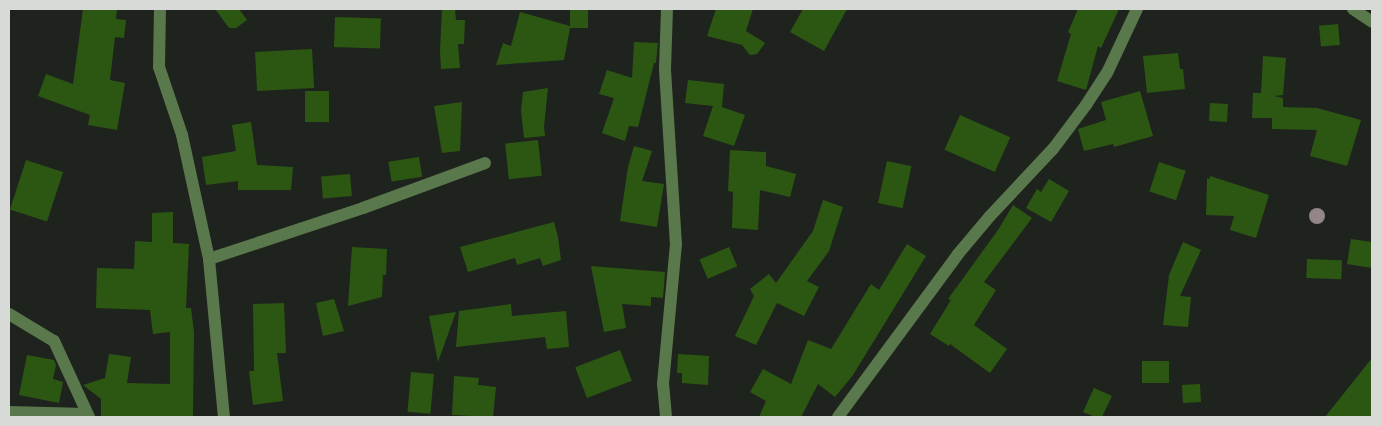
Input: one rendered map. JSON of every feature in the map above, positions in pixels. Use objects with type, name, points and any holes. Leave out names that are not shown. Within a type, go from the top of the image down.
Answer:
[{"type":"street","points":[[160,9],[159,67],[182,135],[209,260],[224,417]]},
{"type":"street","points":[[666,417],[663,384],[676,245],[665,69],[667,9]]},
{"type":"street","points":[[838,417],[958,254],[990,216],[1053,149],[1086,105],[1107,73],[1137,9]]},
{"type":"street","points":[[1353,9],[1372,22]]},
{"type":"street","points":[[209,260],[363,208],[485,163]]},
{"type":"street","points":[[9,314],[54,341],[88,415],[9,412]]},
{"type":"building","points":[[83,9],[117,10],[116,19],[126,20],[124,38],[115,37],[110,80],[125,83],[117,130],[88,125],[90,115],[38,96],[46,74],[73,84]]},
{"type":"building","points":[[215,9],[239,9],[247,20],[236,28],[229,28]]},
{"type":"building","points":[[442,9],[455,9],[456,20],[465,20],[464,44],[458,44],[460,68],[441,69]]},
{"type":"building","points":[[570,9],[588,9],[588,28],[570,28],[564,60],[496,65],[503,43],[511,46],[520,12],[570,26]]},
{"type":"building","points":[[716,9],[753,9],[746,31],[765,43],[757,54],[750,55],[742,45],[707,36]]},
{"type":"building","points":[[803,9],[847,9],[824,51],[790,32]]},
{"type":"building","points":[[1078,9],[1119,9],[1101,48],[1098,46],[1086,90],[1057,81],[1071,34],[1068,32]]},
{"type":"building","points":[[335,17],[381,19],[380,49],[334,47]]},
{"type":"building","points":[[1338,24],[1340,45],[1321,47],[1319,26]]},
{"type":"building","points":[[634,42],[658,43],[656,63],[654,63],[638,127],[629,126],[625,141],[602,133],[614,98],[599,94],[607,70],[632,78]]},
{"type":"building","points":[[312,49],[314,88],[257,91],[255,52]]},
{"type":"building","points":[[1178,53],[1180,69],[1183,69],[1185,89],[1147,93],[1143,56]]},
{"type":"building","points":[[1263,56],[1286,58],[1283,95],[1274,96],[1283,98],[1283,107],[1317,108],[1361,120],[1347,166],[1310,156],[1317,130],[1272,129],[1272,118],[1252,118],[1253,93],[1261,93]]},
{"type":"building","points":[[688,80],[724,84],[722,107],[719,106],[745,115],[734,146],[703,136],[713,106],[685,103]]},
{"type":"building","points":[[548,88],[544,127],[545,136],[524,138],[521,111],[523,92]]},
{"type":"building","points":[[305,91],[329,91],[329,122],[305,122]]},
{"type":"building","points":[[1140,91],[1153,136],[1114,147],[1113,144],[1084,151],[1078,129],[1106,120],[1101,102]]},
{"type":"building","points":[[462,102],[460,151],[442,153],[434,106]]},
{"type":"building","points":[[1210,103],[1228,104],[1227,122],[1209,121]]},
{"type":"building","points":[[960,115],[1010,137],[995,172],[945,150]]},
{"type":"building","points":[[251,122],[257,165],[293,167],[291,190],[238,190],[238,181],[206,185],[202,157],[236,151],[232,125]]},
{"type":"building","points":[[538,140],[542,176],[509,179],[505,143]]},
{"type":"building","points":[[634,146],[652,151],[642,181],[664,184],[657,227],[620,221],[628,167]]},
{"type":"building","points":[[730,150],[766,152],[766,166],[796,174],[790,197],[760,190],[758,230],[732,228],[733,192],[728,191]]},
{"type":"building","points":[[419,157],[422,177],[392,182],[388,162]]},
{"type":"building","points":[[26,160],[63,172],[47,222],[10,209]]},
{"type":"building","points":[[887,161],[911,166],[903,208],[878,203]]},
{"type":"building","points":[[1159,162],[1186,171],[1176,200],[1149,191]]},
{"type":"building","points":[[350,174],[352,196],[323,198],[321,177]]},
{"type":"building","points":[[1210,176],[1269,195],[1256,238],[1230,230],[1234,216],[1206,215],[1207,178],[1210,179]]},
{"type":"building","points":[[1049,179],[1069,191],[1051,222],[1026,208],[1037,189],[1041,192]]},
{"type":"building","points":[[823,200],[843,207],[829,251],[807,281],[819,287],[804,316],[777,303],[756,345],[735,336],[754,296],[750,289],[769,274],[776,283],[813,231]]},
{"type":"building","points":[[1013,205],[1032,218],[984,282],[996,290],[974,325],[1007,349],[990,373],[950,344],[949,346],[930,334],[951,300],[948,299],[998,230]]},
{"type":"building","points":[[173,212],[173,243],[189,244],[186,308],[191,308],[194,332],[193,417],[101,417],[101,399],[83,385],[105,378],[109,354],[131,357],[127,383],[170,384],[170,332],[153,334],[150,310],[96,308],[97,268],[134,269],[135,241],[152,242],[152,213]]},
{"type":"building","points":[[554,222],[561,260],[543,266],[540,258],[517,265],[515,258],[468,272],[460,247]]},
{"type":"building","points":[[1351,239],[1372,242],[1372,268],[1347,264]]},
{"type":"building","points":[[1183,242],[1201,250],[1180,296],[1191,297],[1188,327],[1163,325],[1169,275]]},
{"type":"building","points":[[907,244],[926,256],[853,375],[835,397],[818,384],[801,417],[759,417],[766,401],[750,392],[763,369],[791,384],[808,340],[831,349],[871,284],[879,290]]},
{"type":"building","points":[[352,247],[387,249],[386,275],[383,275],[382,297],[348,306]]},
{"type":"building","points":[[729,247],[737,266],[708,279],[700,260]]},
{"type":"building","points":[[1307,259],[1342,260],[1341,279],[1306,278]]},
{"type":"building","points":[[591,266],[665,272],[663,298],[651,297],[651,306],[622,304],[626,328],[604,332]]},
{"type":"building","points":[[334,299],[344,331],[323,336],[316,303]]},
{"type":"building","points":[[284,303],[286,353],[277,353],[283,401],[253,405],[249,371],[254,371],[253,304]]},
{"type":"building","points":[[511,304],[512,316],[566,311],[569,347],[547,349],[545,337],[456,347],[459,311]]},
{"type":"building","points":[[456,312],[438,362],[429,316]]},
{"type":"building","points":[[620,350],[632,381],[587,398],[575,367]]},
{"type":"building","points":[[678,354],[709,356],[708,385],[682,383],[682,373],[677,373]]},
{"type":"building","points":[[27,355],[54,360],[56,365],[53,379],[63,382],[59,403],[19,395]]},
{"type":"building","points":[[1372,358],[1372,417],[1325,417]]},
{"type":"building","points":[[1142,361],[1169,361],[1169,383],[1142,383]]},
{"type":"building","points":[[411,372],[434,374],[430,414],[408,412]]},
{"type":"building","points":[[454,376],[479,378],[478,385],[496,387],[493,417],[452,415]]},
{"type":"building","points":[[1200,384],[1201,402],[1183,403],[1182,385]]},
{"type":"building","points":[[1094,388],[1112,396],[1102,417],[1095,417],[1083,412]]}]
